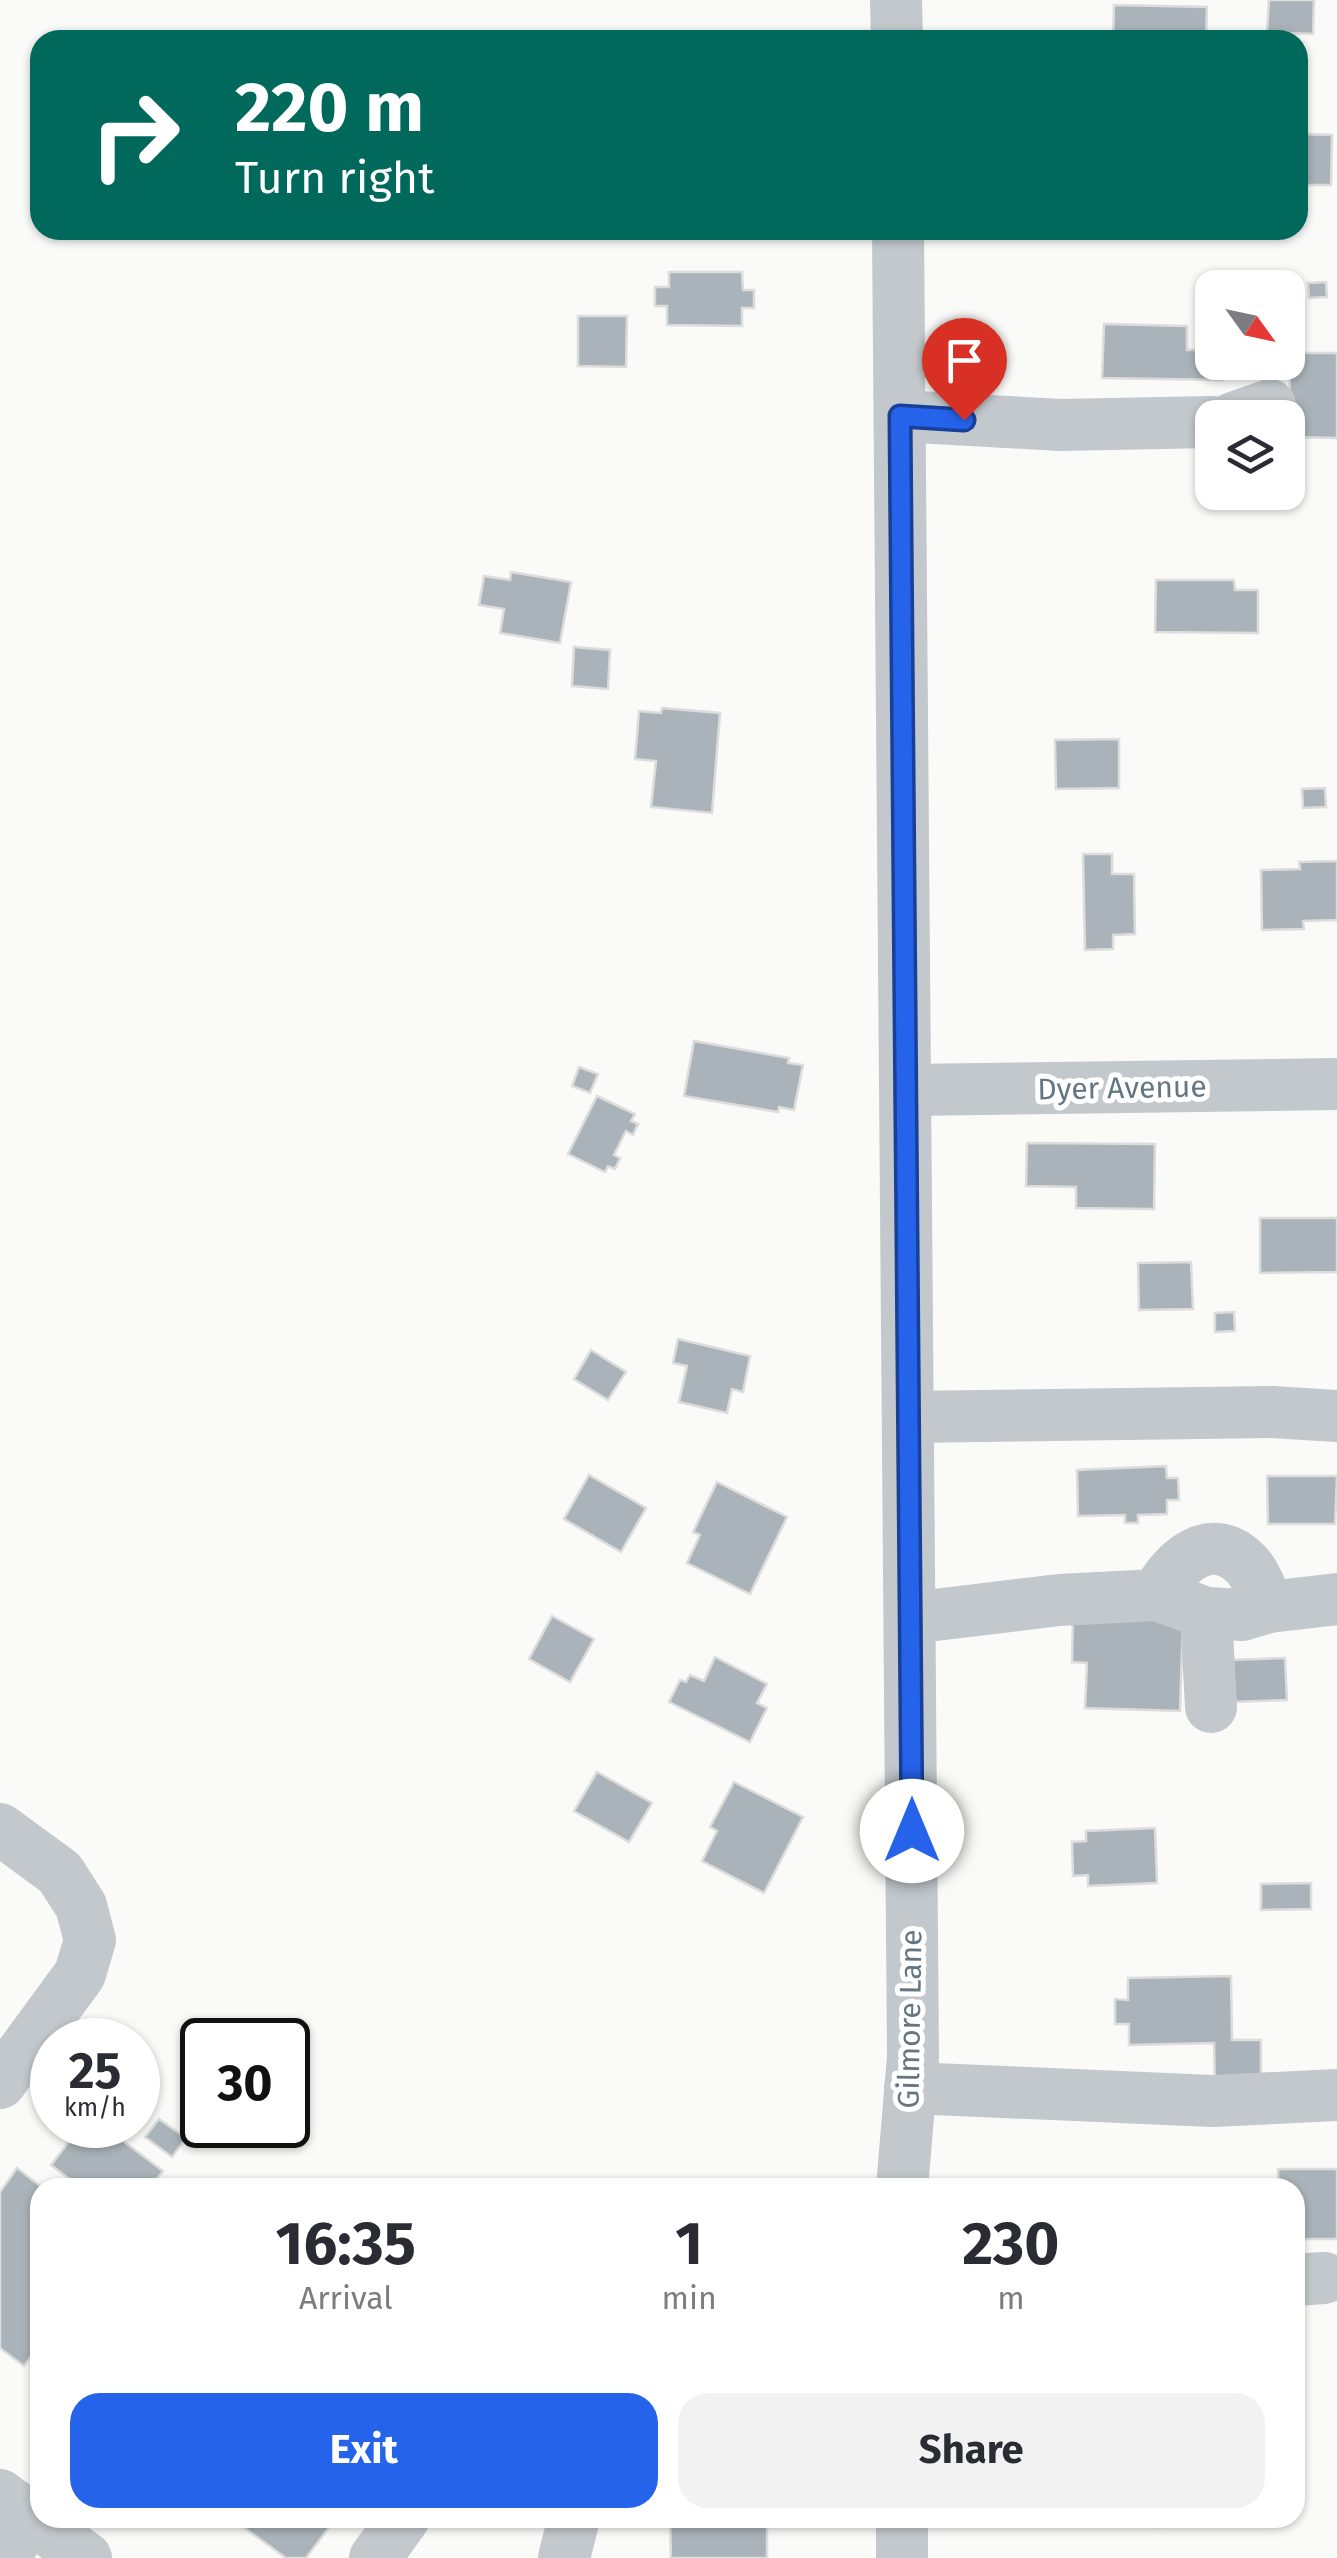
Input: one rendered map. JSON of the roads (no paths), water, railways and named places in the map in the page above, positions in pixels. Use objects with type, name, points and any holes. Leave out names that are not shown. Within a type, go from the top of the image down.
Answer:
[{"type":"street","points":[[896,0],[896,30]]},
{"type":"street","name":"Gilmore Lane","points":[[898,240],[910,1618],[910,2088],[903,2178]]},
{"type":"street","points":[[900,416],[1060,426],[1195,422]]},
{"type":"street","name":"Dyer Avenue","points":[[907,1090],[1337,1084]]},
{"type":"street","points":[[909,1417],[1272,1412],[1337,1416]]},
{"type":"street","points":[[1157,1595],[1170,1569],[1182,1560],[1195,1551],[1218,1552],[1235,1555],[1248,1565],[1268,1607]]},
{"type":"street","points":[[910,1618],[1059,1600],[1157,1595],[1206,1613],[1242,1615],[1268,1607],[1337,1599]]},
{"type":"street","points":[[1206,1613],[1211,1706]]},
{"type":"street","points":[[0,1829],[60,1873],[80,1906],[90,1940],[80,1974],[0,2084]]},
{"type":"street","points":[[910,2088],[1213,2101],[1337,2095]]},
{"type":"street","points":[[40,2528],[86,2558]]},
{"type":"street","points":[[376,2558],[397,2528]]},
{"type":"street","points":[[564,2558],[572,2528]]},
{"type":"street","points":[[902,2528],[902,2558]]}]
